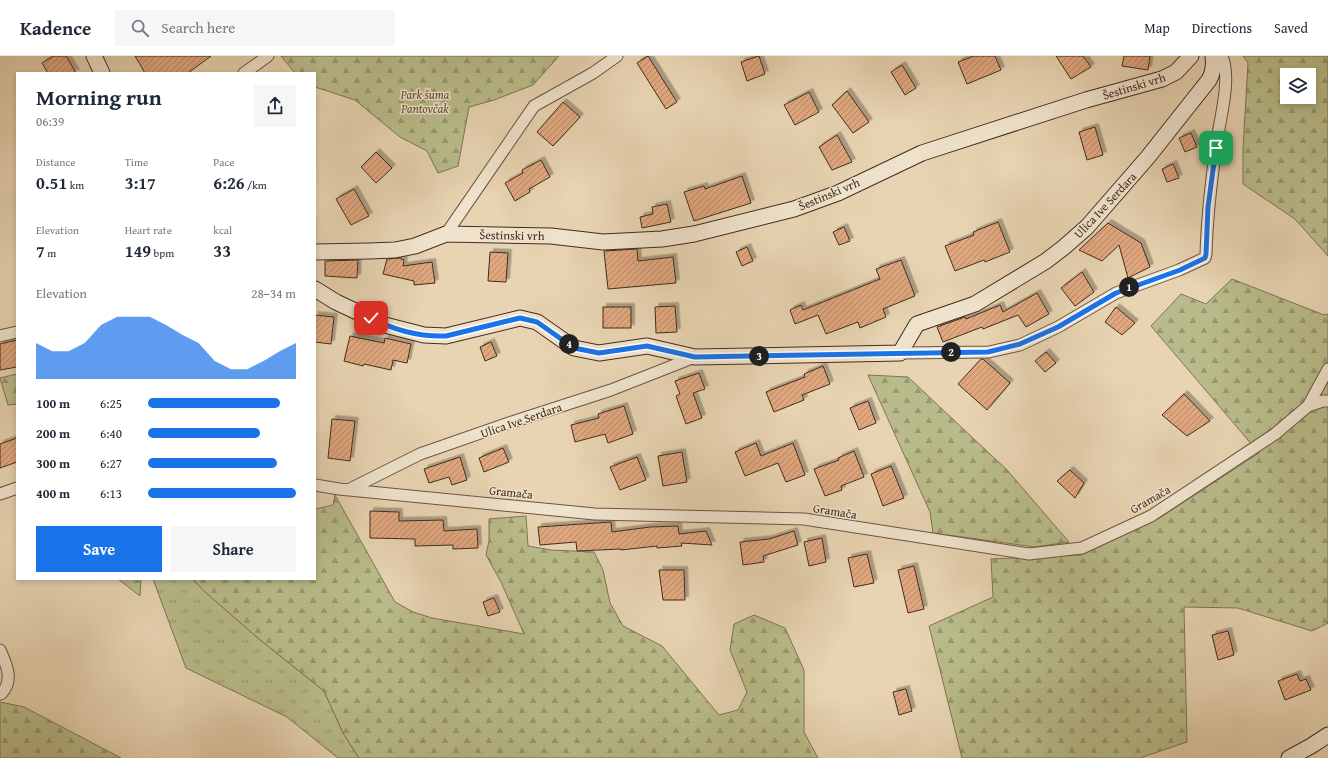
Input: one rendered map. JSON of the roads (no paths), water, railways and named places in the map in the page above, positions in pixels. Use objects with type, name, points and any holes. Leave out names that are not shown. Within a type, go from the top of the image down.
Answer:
[{"type":"street","points":[[94,56],[102,72]]},
{"type":"street","points":[[245,72],[268,56]]},
{"type":"street","points":[[446,234],[534,106],[593,73],[617,56]]},
{"type":"street","name":"Šestinski vrh","points":[[316,252],[396,250],[415,246],[446,234],[551,236],[603,242],[662,239],[694,234],[801,207],[838,193],[922,153],[1086,100],[1162,79],[1176,72],[1191,56]]},
{"type":"street","name":"Ulica Ive Serdara","points":[[900,353],[917,324],[975,304],[1046,261],[1087,227],[1148,158],[1209,80],[1212,75],[1214,61],[1213,56]]},
{"type":"street","name":"Ulica Ive Serdara","points":[[316,290],[336,302],[385,325],[424,335],[446,336],[520,318],[537,322],[574,348],[599,353],[647,346],[695,357],[988,352],[1020,344],[1058,327],[1116,293],[1180,270],[1205,258],[1208,207],[1226,81],[1226,67],[1222,56]]},
{"type":"street","points":[[0,336],[16,332]]},
{"type":"street","name":"Ulica Ive Serdara","points":[[350,490],[420,454],[611,390],[695,357]]},
{"type":"street","name":"Gramača","points":[[316,485],[350,490],[595,514],[804,519],[1028,554],[1082,548],[1151,516],[1275,434],[1308,406],[1328,369]]},
{"type":"street","name":"Gramača","points":[[1308,406],[1323,401],[1328,402]]},
{"type":"street","points":[[0,494],[16,488]]},
{"type":"street","points":[[0,650],[8,668],[9,675],[5,690],[1,694]]},
{"type":"street","points":[[1289,758],[1328,735]]},
{"type":"park label","name":"Park šuma Pantovčak","points":[[425,101]]}]
